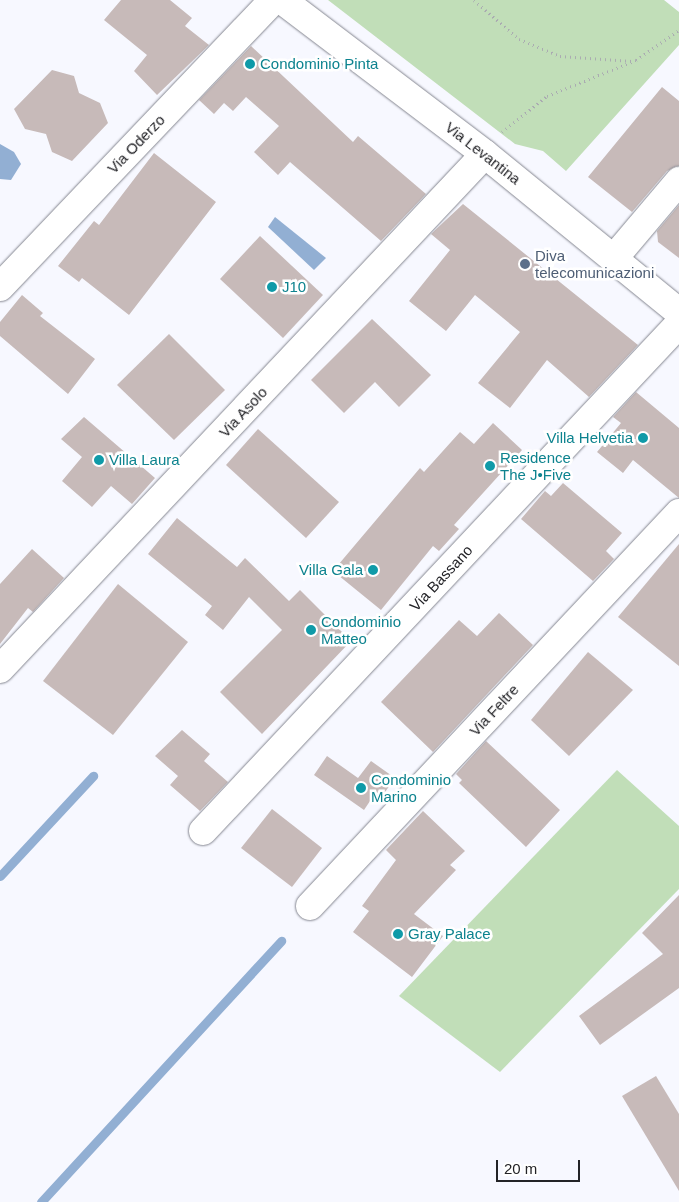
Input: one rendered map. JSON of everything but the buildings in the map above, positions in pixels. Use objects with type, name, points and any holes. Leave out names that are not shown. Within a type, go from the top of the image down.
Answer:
[{"type":"street","name":"Via Oderzo","points":[[0,287],[273,0]]},
{"type":"street","name":"Via Levantina","points":[[282,0],[491,145],[614,258],[679,312]]},
{"type":"street","name":"Via Asolo","points":[[0,669],[491,145]]},
{"type":"street","points":[[614,258],[679,181]]},
{"type":"street","name":"Via Bassano","points":[[203,831],[679,324]]},
{"type":"street","name":"Via Feltre","points":[[310,906],[679,513]]},
{"type":"path","points":[[474,0],[519,39],[560,56],[613,63],[636,60]]},
{"type":"path","points":[[491,145],[547,96],[636,60],[660,48],[679,30]]},
{"type":"green space","points":[[328,0],[664,0],[679,12],[679,45],[566,171],[543,151],[515,144]]},
{"type":"green space","points":[[617,770],[679,826],[679,889],[500,1072],[399,996]]},
{"type":"water","points":[[0,144],[14,152],[21,164],[11,180],[0,179]]},
{"type":"water","points":[[275,217],[326,258],[314,270],[268,227]]},
{"type":"waterway","points":[[0,876],[93,776]]},
{"type":"waterway","points":[[41,1202],[281,941]]},
{"type":"place","name":"Condominio Pinta","points":[[250,64]]},
{"type":"place","name":"Diva telecomunicazioni","points":[[525,264]]},
{"type":"place","name":"J10","points":[[272,287]]},
{"type":"place","name":"Villa Helvetia","points":[[643,438]]},
{"type":"place","name":"Villa Laura","points":[[99,460]]},
{"type":"place","name":"Residence The J•Five","points":[[490,466]]},
{"type":"place","name":"Villa Gala","points":[[373,570]]},
{"type":"place","name":"Condominio Matteo","points":[[311,630]]},
{"type":"place","name":"Condominio Marino","points":[[361,788]]},
{"type":"place","name":"Gray Palace","points":[[398,934]]}]
